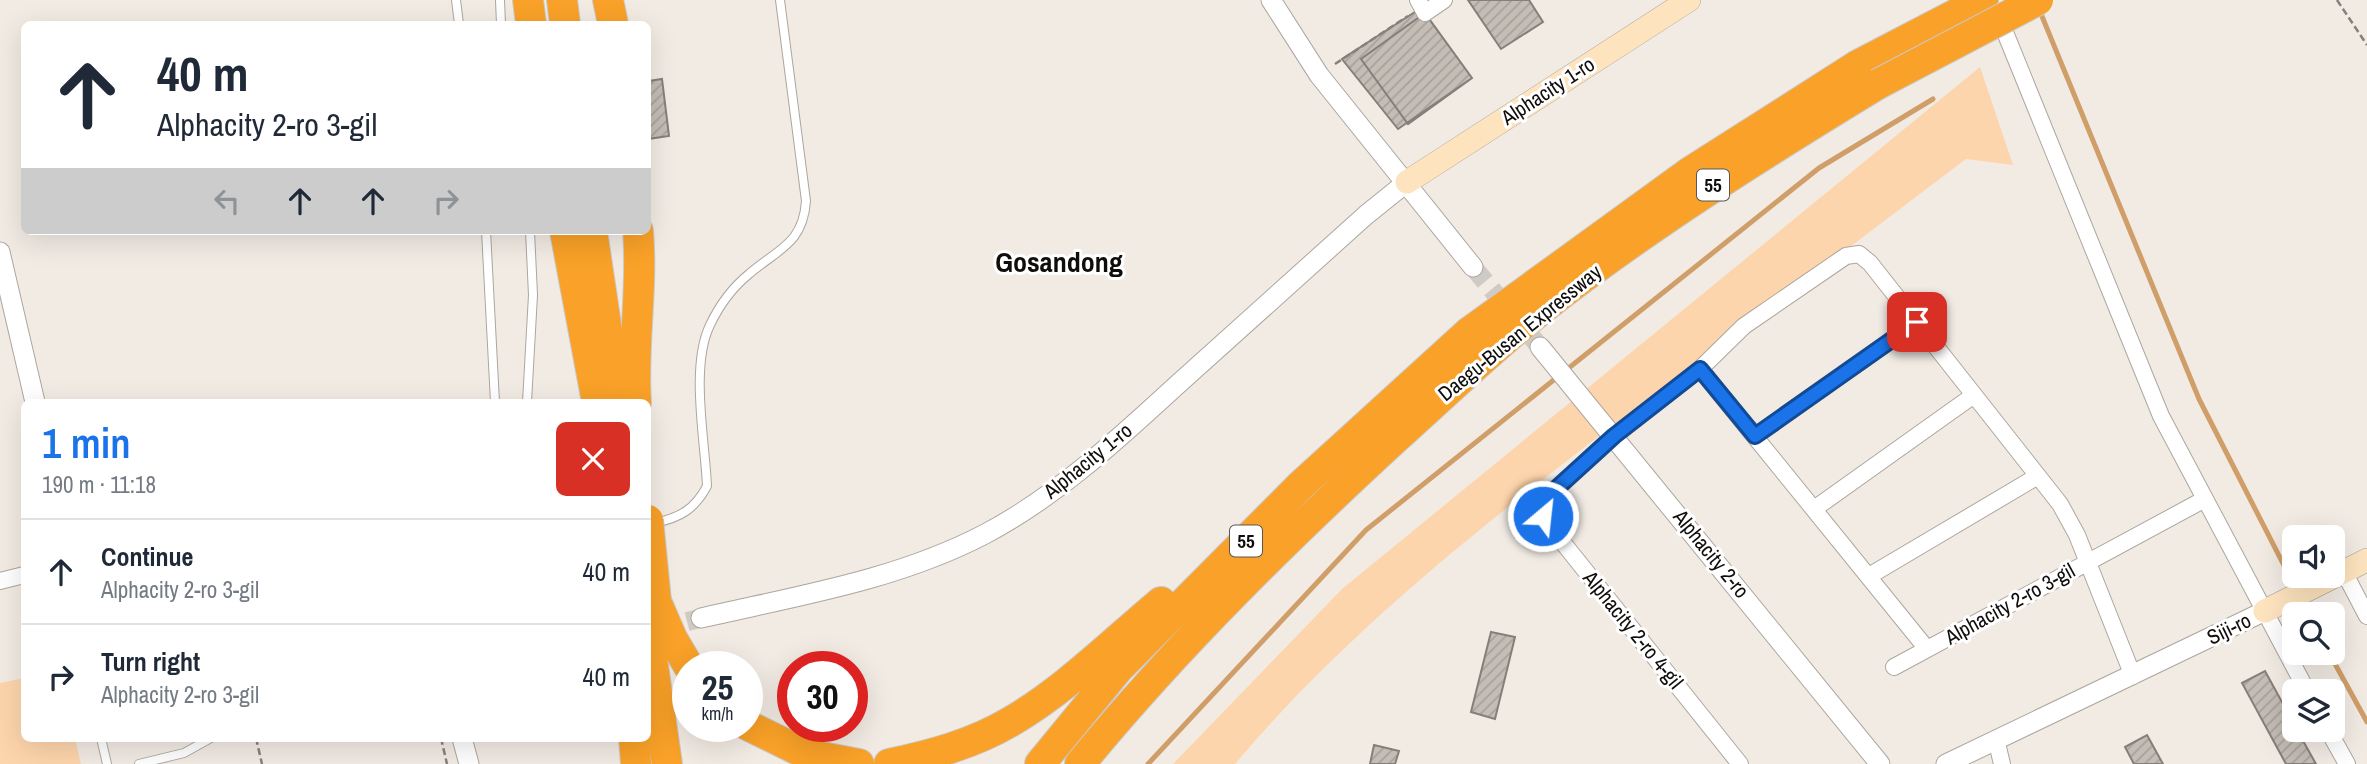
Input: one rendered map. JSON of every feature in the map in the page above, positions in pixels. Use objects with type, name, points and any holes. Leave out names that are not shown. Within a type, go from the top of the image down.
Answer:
[{"type":"highway","points":[[528,0],[531,21]]},
{"type":"highway","points":[[562,0],[565,21]]},
{"type":"highway","points":[[608,0],[612,21]]},
{"type":"highway","name":"Daegu-Busan Expressway","points":[[1080,764],[1136,695],[1208,621],[1344,486],[1485,357],[1555,299],[1719,181],[1868,75],[1983,0]]},
{"type":"highway","name":"Daegu-Busan Expressway","points":[[1040,764],[1118,669],[1301,485],[1468,333],[1690,172],[1868,75],[2038,0]]},
{"type":"highway","points":[[566,235],[596,399]]},
{"type":"highway","points":[[594,235],[617,399]]},
{"type":"highway","points":[[636,399],[633,365],[641,263],[638,235]]},
{"type":"highway","points":[[889,764],[956,747],[1025,712],[1301,485]]},
{"type":"highway","points":[[651,552],[656,601],[680,651]]},
{"type":"highway","points":[[651,651],[667,764]]},
{"type":"highway","points":[[763,733],[806,754],[859,764]]},
{"type":"highway","points":[[634,742],[636,764]]},
{"type":"highway","points":[[649,742],[652,764]]},
{"type":"main road","name":"Alphacity 1-ro","points":[[1407,182],[1689,0]]},
{"type":"main road","points":[[2345,572],[2367,560]]},
{"type":"main road","points":[[2264,611],[2312,588]]},
{"type":"street","points":[[1271,0],[1319,75],[1473,267]]},
{"type":"street","points":[[1421,6],[1444,0]]},
{"type":"street","name":"Siji-ro","points":[[1946,764],[2264,611],[2161,415],[1992,0]]},
{"type":"street","name":"Alphacity 1-ro","points":[[701,618],[882,575],[925,561],[984,534],[1033,505],[1105,450],[1366,215],[1407,182]]},
{"type":"street","points":[[0,252],[34,399]]},
{"type":"street","name":"Alphacity 2-ro 3-gil","points":[[1614,436],[1700,369],[1744,326],[1846,256],[1858,254],[1870,262],[2060,504],[2087,561],[1927,649],[1700,369]]},
{"type":"street","points":[[1755,436],[1917,322]]},
{"type":"street","name":"Alphacity 2-ro","points":[[1540,347],[1880,764]]},
{"type":"street","points":[[1814,509],[1974,395]]},
{"type":"street","name":"Alphacity 2-ro 4-gil","points":[[1614,436],[1547,497],[1543,516],[1740,764]]},
{"type":"street","points":[[1869,576],[2038,476]]},
{"type":"street","points":[[2133,676],[2087,561],[2205,499]]},
{"type":"street","points":[[0,581],[21,576]]},
{"type":"street","points":[[2345,587],[2367,616]]},
{"type":"street","points":[[2264,611],[2301,679]]},
{"type":"street","points":[[1894,667],[1927,649]]},
{"type":"street","points":[[1996,740],[2002,764]]},
{"type":"street","points":[[463,742],[469,764]]},
{"type":"street","points":[[2335,742],[2347,764]]},
{"type":"lane","points":[[456,0],[459,21]]},
{"type":"lane","points":[[500,0],[501,21]]},
{"type":"lane","points":[[651,521],[689,512],[699,502],[707,485],[701,348],[709,325],[727,296],[748,274],[796,236],[804,222],[806,201],[780,0]]},
{"type":"lane","points":[[486,235],[495,399]]},
{"type":"lane","points":[[527,399],[533,295],[530,235]]},
{"type":"lane","points":[[102,742],[107,764]]},
{"type":"lane","points":[[139,764],[184,753],[204,742]]},
{"type":"path","points":[[2337,0],[2367,44]]},
{"type":"path","points":[[1319,75],[1421,6]]},
{"type":"path","points":[[257,742],[262,764]]},
{"type":"path","points":[[442,742],[447,764]]},
{"type":"shaded area","points":[[1980,67],[2013,165],[1966,159],[1587,445],[1480,530],[1377,618],[1280,713],[1235,764],[1173,764],[1342,589]]},
{"type":"shaded area","points":[[21,679],[21,742],[76,742],[81,764],[0,764],[0,683]]},
{"type":"building","points":[[1468,0],[1529,0],[1543,22],[1501,49]]},
{"type":"building","points":[[1421,8],[1472,78],[1398,129],[1342,59]]},
{"type":"building","points":[[1425,13],[1472,78],[1408,124],[1361,59]]},
{"type":"building","points":[[662,79],[669,136],[651,139],[651,81]]},
{"type":"building","points":[[1491,632],[1515,637],[1495,719],[1471,712]]},
{"type":"building","points":[[2265,671],[2282,702],[2282,742],[2304,742],[2316,764],[2286,764],[2242,683]]},
{"type":"building","points":[[2147,735],[2163,764],[2134,764],[2125,747]]},
{"type":"building","points":[[1374,745],[1399,751],[1395,764],[1370,764]]},
{"type":"waterway","points":[[2039,9],[2199,399],[2296,589]]},
{"type":"waterway","points":[[1148,764],[1366,530],[1819,168],[1933,99]]},
{"type":"waterway","points":[[2336,665],[2367,722]]},
{"type":"tunnel","points":[[1473,267],[1540,347]]},
{"type":"tunnel","points":[[659,629],[701,618]]},
{"type":"district","name":"Gosandong","points":[[1059,262]]},
{"type":"route","points":[[1543,516],[1547,497],[1614,436],[1700,369],[1755,436],[1917,322]]}]
